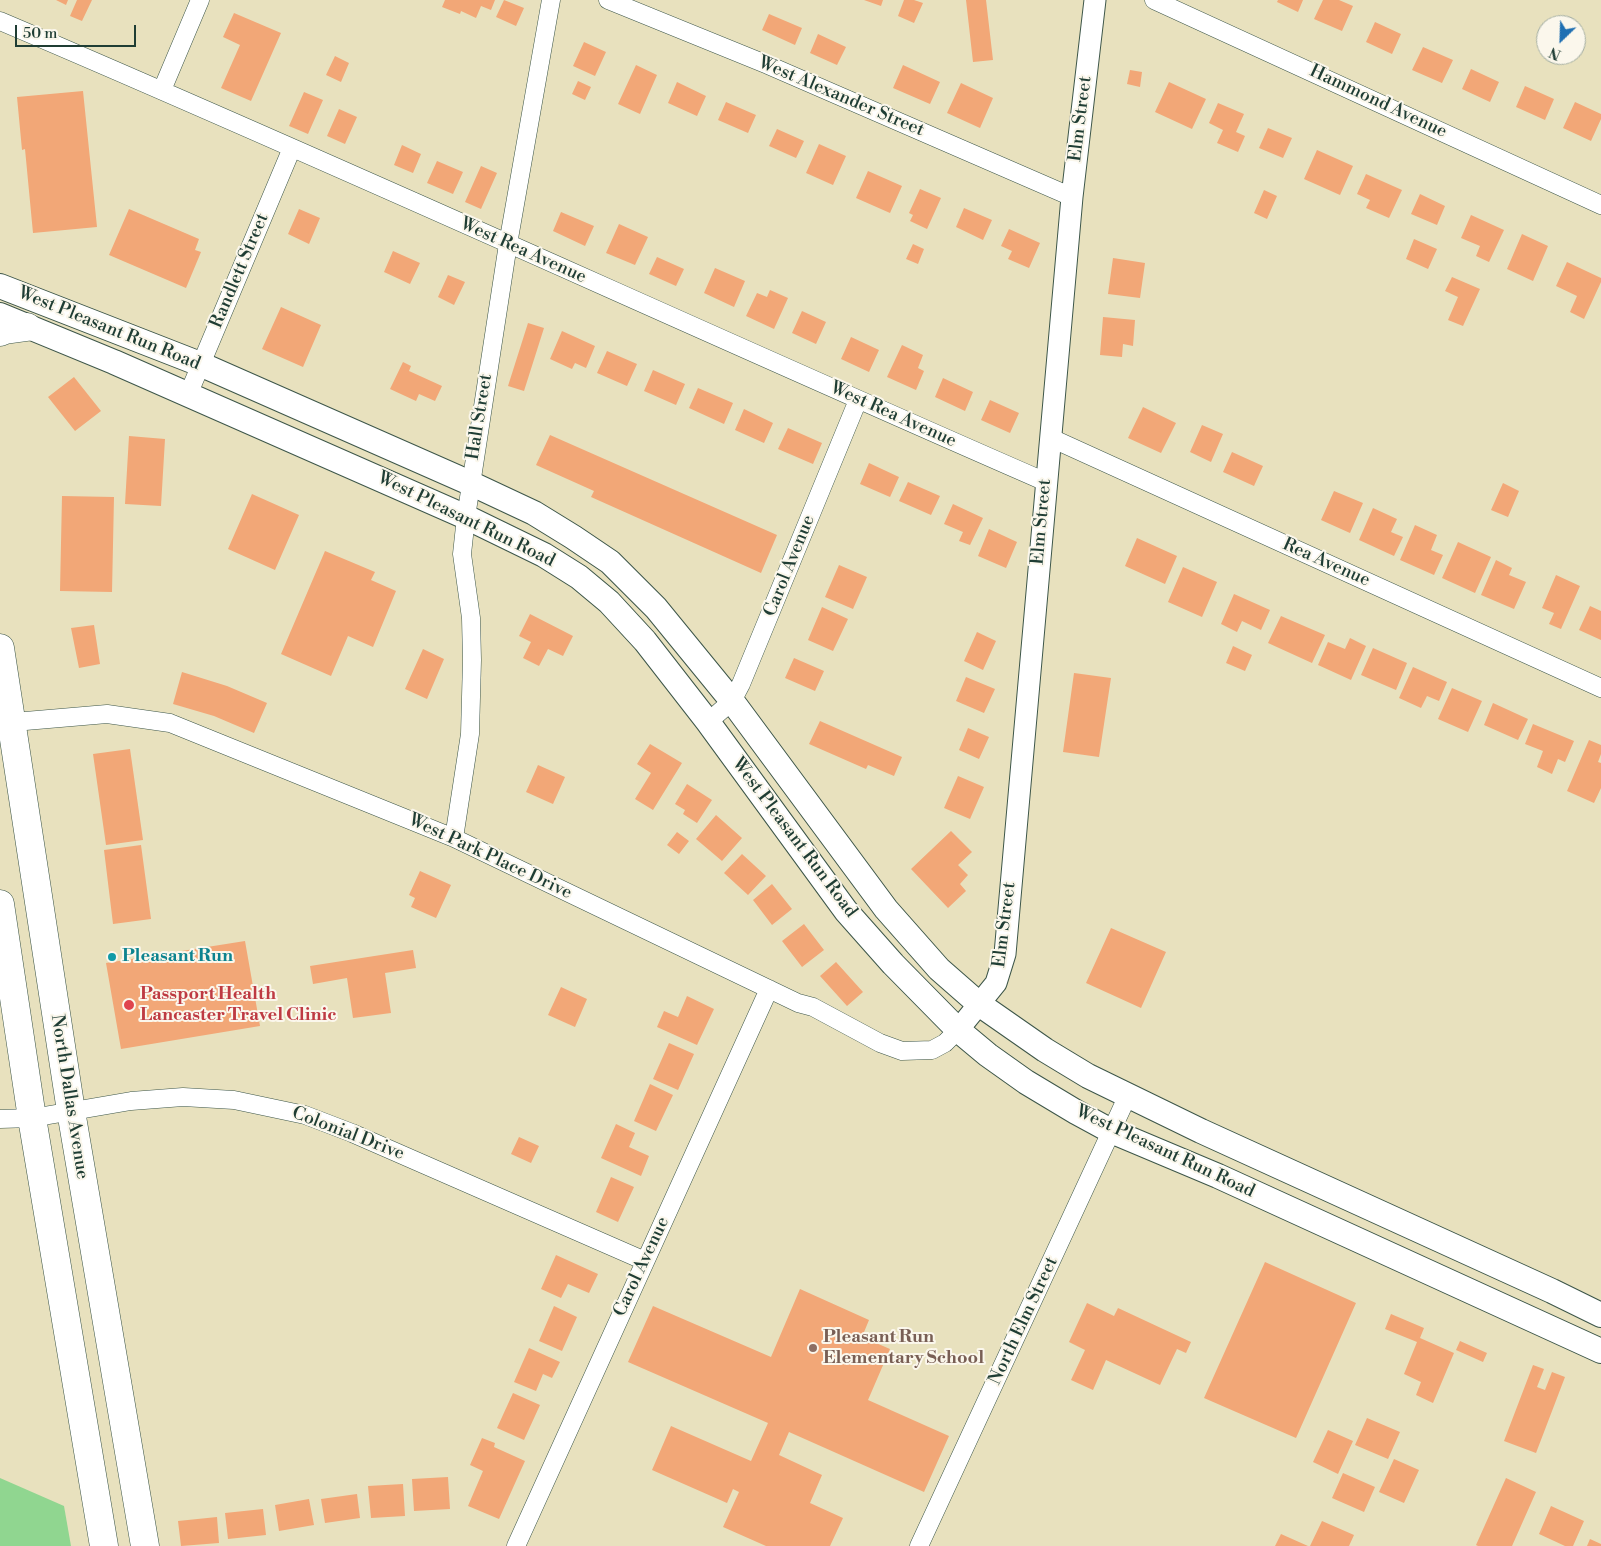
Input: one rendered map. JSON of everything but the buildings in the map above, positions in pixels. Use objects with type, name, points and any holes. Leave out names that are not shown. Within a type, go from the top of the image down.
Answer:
[{"type":"main road","name":"West Pleasant Run Road","points":[[0,286],[200,364],[534,513],[610,562],[656,608],[732,702],[886,909],[939,969],[979,1004],[1045,1050],[1088,1076],[1208,1134],[1601,1315]]},
{"type":"main road","name":"West Pleasant Run Road","points":[[0,316],[114,362],[466,517],[544,555],[578,576],[610,602],[645,641],[708,722],[846,911],[893,964],[958,1030],[988,1055],[1026,1082],[1111,1131],[1227,1180],[1601,1351]]},
{"type":"main road","points":[[0,332],[27,327]]},
{"type":"main road","name":"North Dallas Avenue","points":[[0,648],[6,723],[42,920],[71,1111],[145,1546]]},
{"type":"main road","points":[[42,920],[2,916],[32,1118],[104,1546]]},
{"type":"main road","points":[[73,1364],[112,1354]]},
{"type":"street","points":[[162,90],[200,0]]},
{"type":"street","name":"Hall Street","points":[[454,838],[470,734],[471,618],[462,554],[466,517],[508,244],[551,0]]},
{"type":"street","name":"West Alexander Street","points":[[608,0],[768,65],[1072,197]]},
{"type":"street","name":"Elm Street","points":[[958,1030],[996,983],[1004,954],[1072,197],[1095,0]]},
{"type":"street","name":"Hammond Avenue","points":[[1154,0],[1601,205]]},
{"type":"street","name":"West Rea Avenue","points":[[0,21],[162,90],[1046,482]]},
{"type":"street","name":"Randlett Street","points":[[188,395],[292,148]]},
{"type":"street","name":"Carol Avenue","points":[[708,722],[732,702],[752,660],[858,400]]},
{"type":"street","name":"Rea Avenue","points":[[1051,438],[1601,688]]},
{"type":"street","name":"West Park Place Drive","points":[[6,723],[107,714],[170,723],[454,838],[798,1003],[814,1008],[880,1043],[902,1051],[932,1050],[945,1043],[958,1030]]},
{"type":"street","name":"Carol Avenue","points":[[516,1546],[769,989]]},
{"type":"street","name":"North Elm Street","points":[[920,1546],[1128,1095]]},
{"type":"street","name":"Colonial Drive","points":[[0,1119],[32,1118],[131,1101],[183,1097],[234,1100],[305,1115],[352,1133],[646,1261]]},
{"type":"green space","points":[[0,1478],[64,1506],[71,1546],[0,1546]]},
{"type":"place","name":"Pleasant Run","points":[[112,957]]},
{"type":"place","name":"Passport Health Lancaster Travel Clinic","points":[[129,1005]]},
{"type":"place","name":"Pleasant Run Elementary School","points":[[813,1348]]}]
